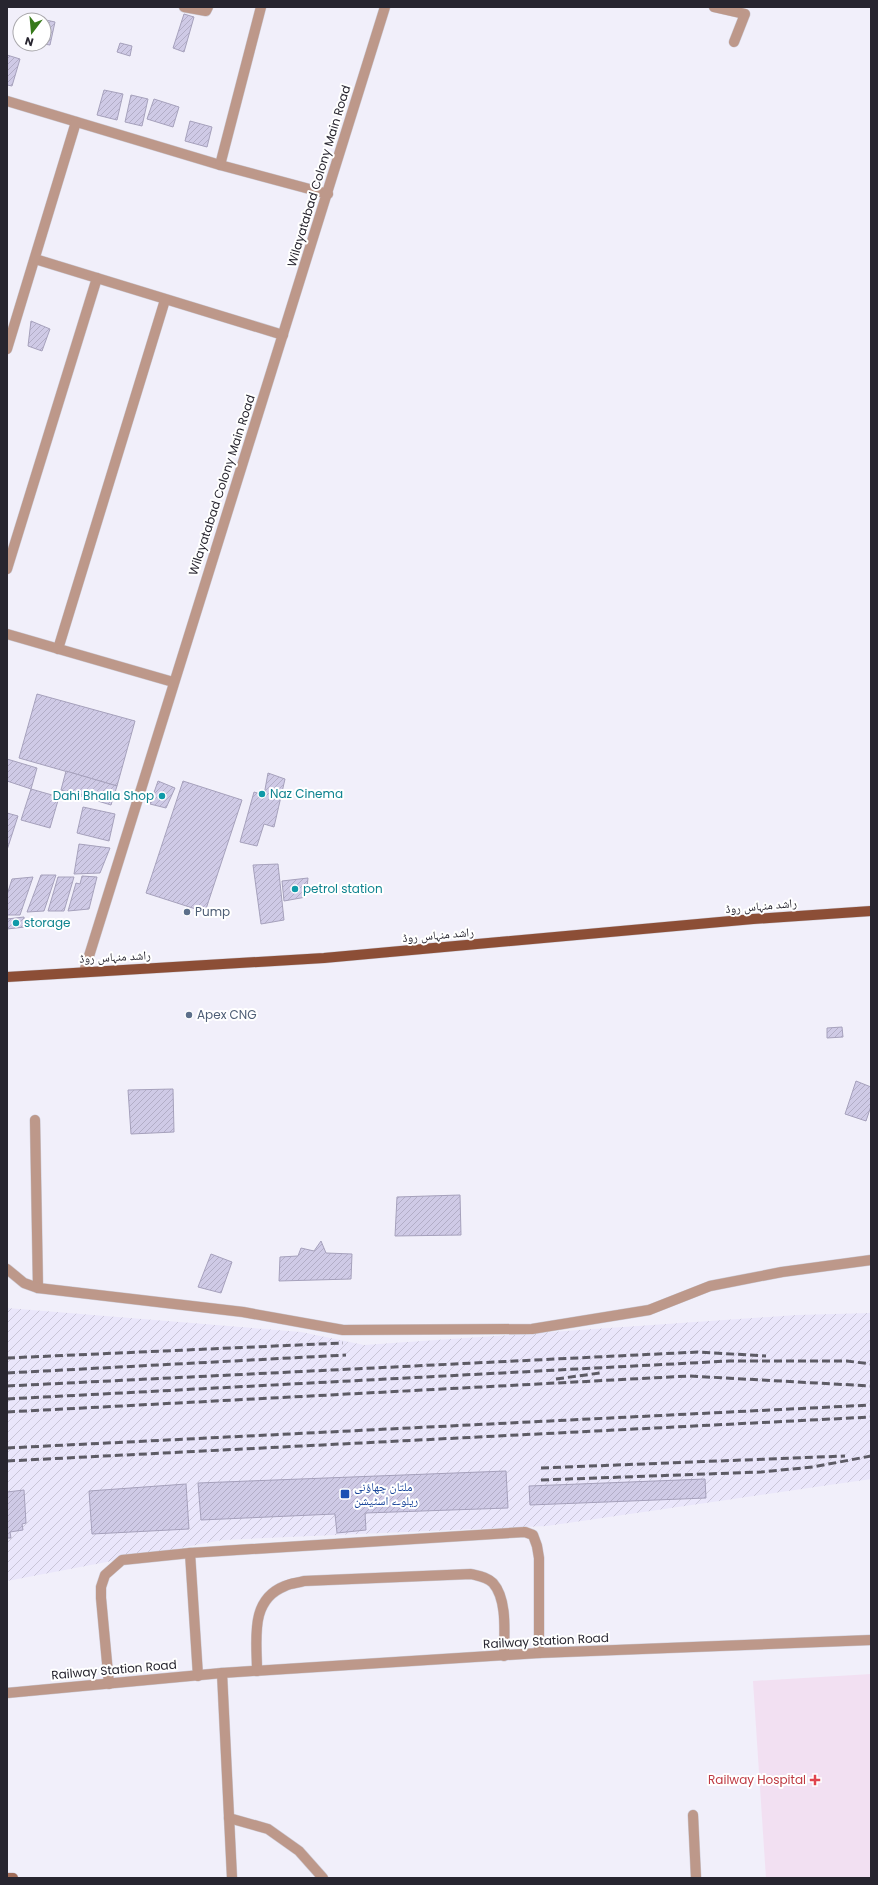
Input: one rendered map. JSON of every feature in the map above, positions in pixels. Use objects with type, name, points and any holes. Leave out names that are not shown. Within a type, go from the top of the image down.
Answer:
[{"type":"main road","name":"راشد منہاس روڈ","points":[[7,977],[324,958],[753,919],[871,910]]},
{"type":"main road","points":[[7,1878],[13,1878]]},
{"type":"street","points":[[184,7],[206,11],[208,7]]},
{"type":"street","points":[[220,164],[261,7]]},
{"type":"street","name":"Wilayatabad Colony Main Road","points":[[84,972],[173,682],[328,194],[385,7]]},
{"type":"street","points":[[714,7],[745,14],[734,42]]},
{"type":"street","points":[[8,104],[328,194]]},
{"type":"street","points":[[7,349],[76,122]]},
{"type":"street","points":[[35,259],[283,335]]},
{"type":"street","points":[[7,569],[97,278]]},
{"type":"street","points":[[58,649],[165,300]]},
{"type":"street","points":[[7,634],[173,682]]},
{"type":"street","points":[[35,1120],[38,1288]]},
{"type":"street","points":[[7,1269],[24,1283],[38,1288],[243,1312],[343,1330],[532,1329],[649,1310],[710,1286],[782,1272],[871,1260]]},
{"type":"street","points":[[109,1684],[101,1598],[101,1586],[105,1575],[122,1560],[190,1553],[525,1532],[533,1535],[538,1552],[539,1653]]},
{"type":"street","points":[[190,1553],[198,1676]]},
{"type":"street","points":[[257,1671],[257,1619],[260,1607],[272,1594],[285,1586],[304,1581],[471,1574],[484,1577],[493,1583],[500,1594],[504,1618],[504,1656]]},
{"type":"street","name":"Railway Station Road","points":[[7,1693],[222,1673],[539,1653],[871,1640]]},
{"type":"street","points":[[222,1673],[232,1878]]},
{"type":"street","points":[[693,1815],[696,1878]]},
{"type":"street","points":[[229,1818],[268,1829],[299,1851],[324,1878]]},
{"type":"shaded area","points":[[7,1308],[301,1332],[364,1345],[797,1315],[871,1313],[871,1479],[547,1526],[222,1540],[7,1581]]},
{"type":"shaded area","name":"Railway Hospital","points":[[871,1674],[871,1878],[766,1878],[753,1681]]},
{"type":"building","points":[[184,14],[194,17],[184,52],[173,48]]},
{"type":"building","points":[[52,21],[55,22],[52,36]]},
{"type":"building","points":[[120,43],[132,46],[130,56],[117,52]]},
{"type":"building","points":[[7,55],[20,59],[12,86],[7,85]]},
{"type":"building","points":[[104,90],[123,94],[117,120],[97,115]]},
{"type":"building","points":[[131,95],[148,99],[142,126],[125,122]]},
{"type":"building","points":[[154,99],[179,107],[173,127],[147,119]]},
{"type":"building","points":[[190,121],[212,127],[207,147],[185,141]]},
{"type":"building","points":[[31,321],[50,329],[42,351],[28,346]]},
{"type":"building","points":[[37,694],[135,721],[117,786],[19,758]]},
{"type":"building","points":[[7,759],[37,768],[31,789],[7,781]]},
{"type":"building","points":[[66,771],[117,786],[111,805],[61,790]]},
{"type":"building","name":"Naz Cinema","points":[[268,773],[285,779],[274,827],[264,824],[257,846],[240,842],[254,792],[264,795]]},
{"type":"building","name":"Dahi Bhalla Shop","points":[[158,781],[175,788],[166,808],[150,804]]},
{"type":"building","points":[[183,781],[242,800],[205,912],[146,893]]},
{"type":"building","points":[[31,789],[59,797],[50,828],[21,820]]},
{"type":"building","points":[[83,807],[115,814],[109,841],[77,833]]},
{"type":"building","points":[[7,813],[18,816],[7,850]]},
{"type":"building","points":[[79,844],[110,848],[100,873],[74,874]]},
{"type":"building","points":[[278,864],[284,920],[261,924],[253,865]]},
{"type":"building","points":[[41,875],[56,875],[44,911],[27,912]]},
{"type":"building","points":[[82,876],[97,877],[89,909],[68,911],[76,883],[80,884]]},
{"type":"building","points":[[33,877],[20,915],[7,915],[7,895],[12,879]]},
{"type":"building","points":[[58,877],[74,877],[64,911],[48,911]]},
{"type":"building","name":"petrol station","points":[[308,878],[306,897],[284,901],[282,881]]},
{"type":"building","name":"storage","points":[[24,917],[25,927],[7,929],[7,919]]},
{"type":"building","points":[[842,1027],[843,1037],[827,1038],[827,1028]]},
{"type":"building","points":[[856,1081],[871,1087],[871,1106],[866,1121],[845,1114]]},
{"type":"building","points":[[173,1089],[174,1132],[131,1134],[128,1090]]},
{"type":"building","points":[[460,1195],[461,1235],[395,1236],[397,1197]]},
{"type":"building","points":[[321,1241],[326,1253],[352,1254],[351,1279],[279,1281],[280,1257],[298,1256],[301,1248],[314,1251]]},
{"type":"building","points":[[211,1254],[232,1262],[221,1293],[198,1287]]},
{"type":"building","points":[[506,1471],[508,1508],[365,1513],[366,1530],[337,1533],[335,1514],[201,1520],[198,1483]]},
{"type":"building","points":[[705,1479],[706,1498],[530,1505],[529,1486]]},
{"type":"building","points":[[186,1484],[189,1529],[92,1534],[89,1491]]},
{"type":"building","points":[[24,1490],[26,1523],[22,1524],[23,1530],[10,1532],[11,1538],[7,1538],[7,1492]]},
{"type":"railway","points":[[7,1358],[343,1343]]},
{"type":"railway","points":[[7,1386],[698,1352],[766,1356]]},
{"type":"railway","points":[[7,1373],[346,1355]]},
{"type":"railway","points":[[7,1399],[729,1361],[847,1361],[871,1364]]},
{"type":"railway","points":[[556,1379],[600,1373]]},
{"type":"railway","points":[[7,1412],[689,1376],[871,1386]]},
{"type":"railway","points":[[7,1448],[871,1405]]},
{"type":"railway","points":[[7,1461],[871,1417]]},
{"type":"railway","points":[[541,1468],[845,1456]]},
{"type":"railway","points":[[541,1480],[761,1472],[813,1467],[871,1456]]},
{"type":"place","name":"Naz Cinema","points":[[262,794]]},
{"type":"place","name":"Dahi Bhalla Shop","points":[[162,796]]},
{"type":"place","name":"petrol station","points":[[295,889]]},
{"type":"place","name":"Pump","points":[[187,912]]},
{"type":"place","name":"storage","points":[[16,923]]},
{"type":"place","name":"Apex CNG","points":[[189,1015]]},
{"type":"place","name":"ملتان چھاؤنی ریلوے اسٹیشن","points":[[345,1494]]},
{"type":"place","name":"Railway Hospital","points":[[815,1780]]}]
